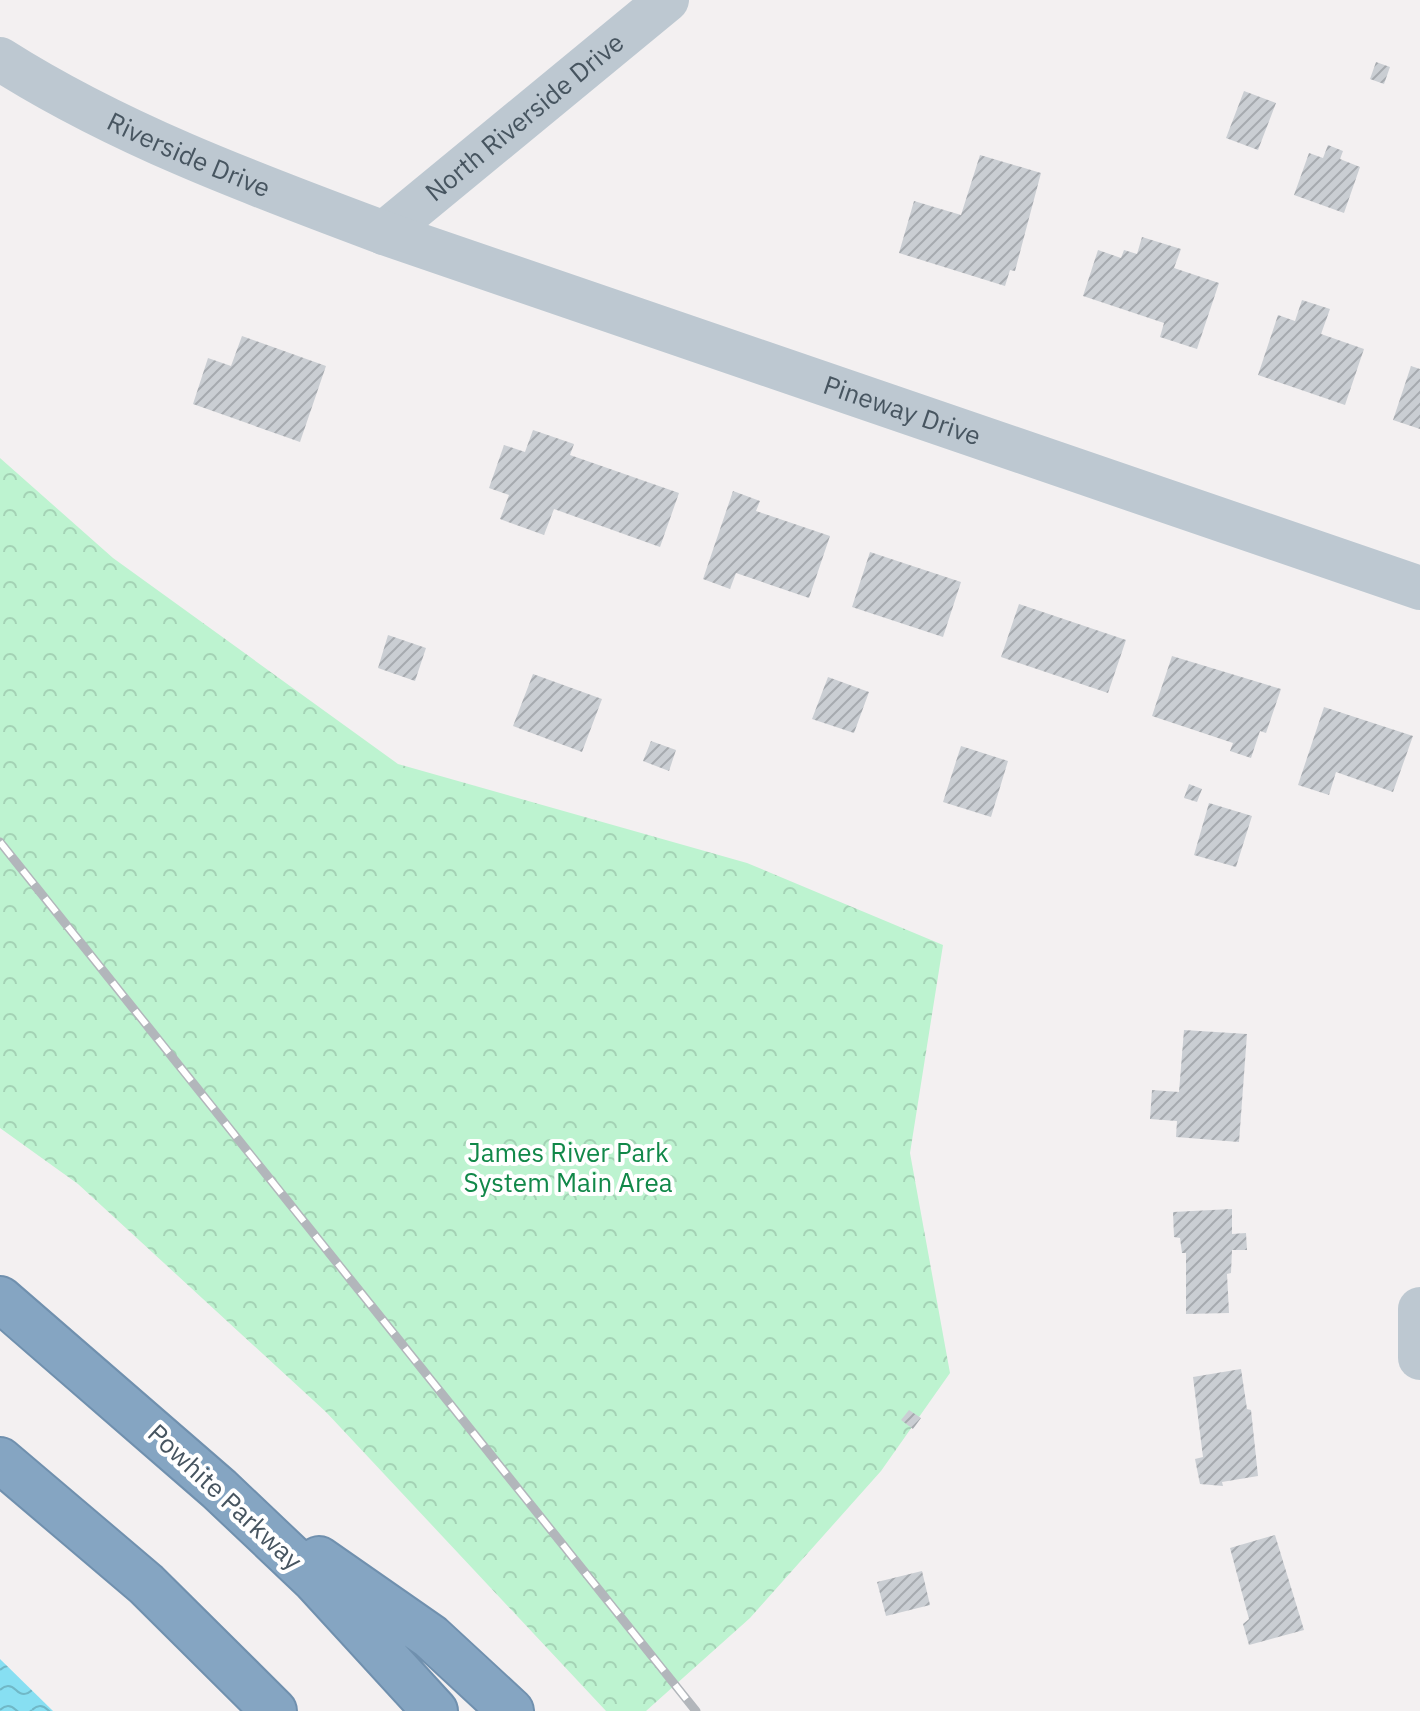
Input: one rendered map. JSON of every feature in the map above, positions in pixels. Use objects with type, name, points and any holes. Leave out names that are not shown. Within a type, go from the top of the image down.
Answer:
[{"type":"highway","name":"Powhite Parkway","points":[[0,1299],[219,1489],[314,1579],[435,1711]]},
{"type":"highway","points":[[0,1460],[146,1584],[268,1706]]},
{"type":"highway","points":[[219,1489],[431,1637],[511,1711]]},
{"type":"street","name":"North Riverside Drive","points":[[384,233],[667,0]]},
{"type":"street","name":"Riverside Drive","points":[[0,59],[31,79],[226,174],[384,233]]},
{"type":"street","name":"Pineway Drive","points":[[384,233],[1420,588]]},
{"type":"street","points":[[1420,1309],[1420,1358]]},
{"type":"green space","name":"James River Park System Main Area","points":[[0,458],[113,558],[398,764],[747,863],[943,945],[910,1153],[950,1373],[881,1471],[750,1618],[646,1711],[606,1711],[326,1412],[78,1184],[0,1128]]},
{"type":"water","points":[[0,1659],[53,1711],[0,1711]]},
{"type":"building","points":[[1376,62],[1390,67],[1384,84],[1370,79]]},
{"type":"building","points":[[1244,91],[1276,103],[1258,150],[1226,138]]},
{"type":"building","points":[[1328,145],[1343,151],[1340,159],[1360,167],[1344,213],[1294,195],[1309,153],[1323,158]]},
{"type":"building","points":[[980,155],[1041,173],[1015,271],[1010,270],[1005,286],[899,253],[914,201],[961,215]]},
{"type":"building","points":[[1142,237],[1181,249],[1174,268],[1219,283],[1197,349],[1160,337],[1164,323],[1083,296],[1098,250],[1121,258],[1124,250],[1137,254]]},
{"type":"building","points":[[1302,300],[1330,309],[1321,334],[1364,349],[1345,405],[1258,375],[1278,315],[1295,321]]},
{"type":"building","points":[[242,336],[326,366],[300,442],[193,404],[208,358],[231,366]]},
{"type":"building","points":[[1411,366],[1420,369],[1420,429],[1393,420]]},
{"type":"building","points":[[533,430],[574,444],[570,455],[679,493],[660,547],[554,509],[544,535],[500,519],[509,495],[489,488],[504,445],[525,452]]},
{"type":"building","points":[[733,491],[760,501],[756,511],[830,536],[809,598],[736,573],[730,589],[703,579]]},
{"type":"building","points":[[870,552],[961,582],[943,637],[852,607]]},
{"type":"building","points":[[1019,604],[1126,640],[1108,693],[1001,657]]},
{"type":"building","points":[[388,635],[426,648],[415,681],[378,668]]},
{"type":"building","points":[[1172,656],[1281,689],[1266,733],[1260,731],[1251,758],[1230,751],[1233,743],[1152,716]]},
{"type":"building","points":[[533,674],[602,699],[582,752],[513,726]]},
{"type":"building","points":[[828,677],[869,692],[854,733],[812,719]]},
{"type":"building","points":[[1324,707],[1413,736],[1393,792],[1336,772],[1329,795],[1298,785]]},
{"type":"building","points":[[651,741],[676,750],[669,771],[643,761]]},
{"type":"building","points":[[961,746],[1008,761],[991,817],[943,802]]},
{"type":"building","points":[[1189,784],[1202,789],[1197,802],[1184,798]]},
{"type":"building","points":[[1209,803],[1252,816],[1236,867],[1194,855]]},
{"type":"building","points":[[1184,1030],[1247,1034],[1239,1142],[1176,1137],[1177,1121],[1150,1119],[1152,1090],[1179,1092]]},
{"type":"building","points":[[1232,1209],[1232,1234],[1246,1233],[1247,1250],[1232,1250],[1231,1273],[1227,1274],[1229,1313],[1186,1314],[1186,1253],[1182,1253],[1180,1238],[1174,1237],[1173,1212]]},
{"type":"building","points":[[1241,1369],[1247,1409],[1251,1410],[1258,1476],[1222,1482],[1223,1486],[1200,1484],[1195,1459],[1203,1457],[1193,1377]]},
{"type":"building","points":[[909,1410],[921,1418],[913,1429],[901,1420]]},
{"type":"building","points":[[1275,1535],[1304,1630],[1249,1645],[1243,1624],[1249,1619],[1230,1548]]},
{"type":"building","points":[[922,1571],[930,1605],[886,1616],[877,1582]]},
{"type":"railway","points":[[0,842],[696,1711]]}]
